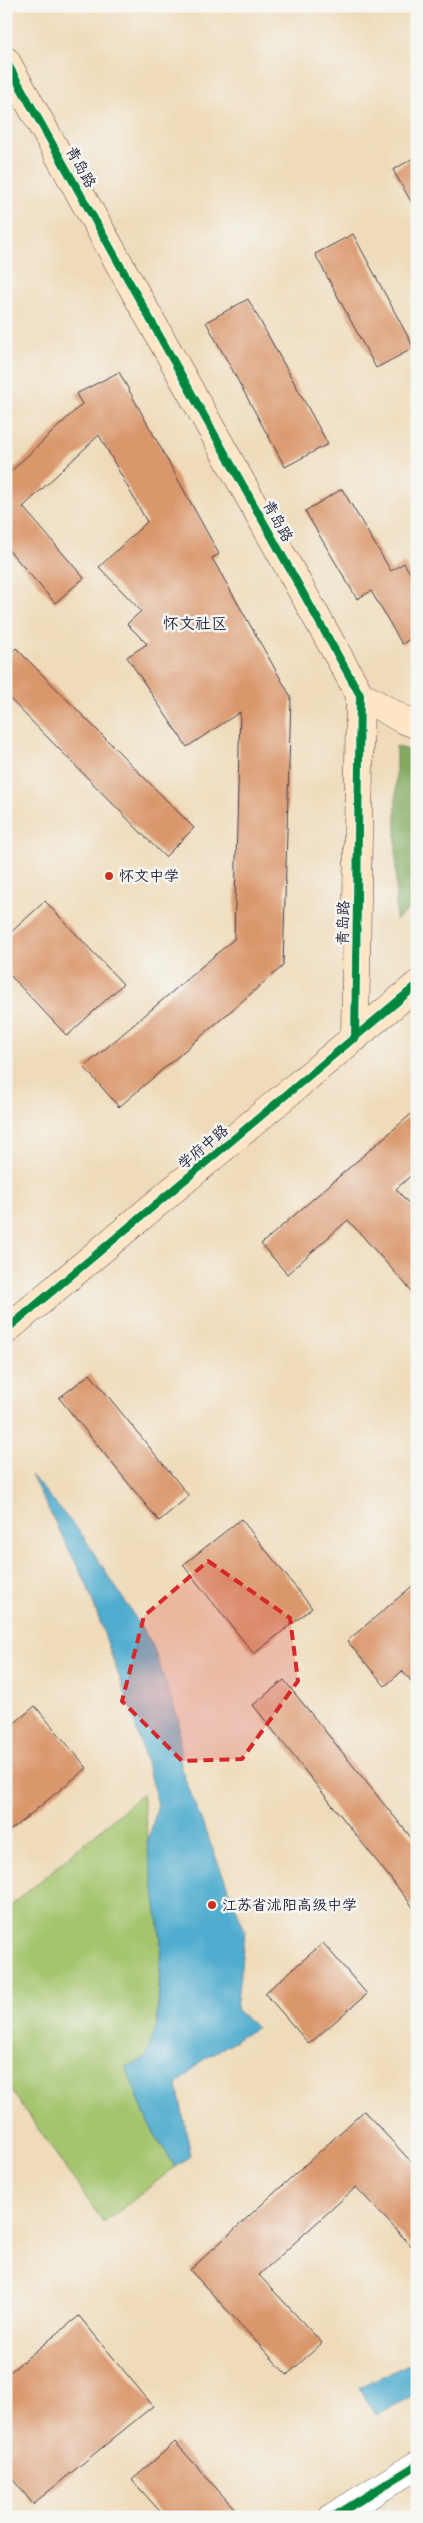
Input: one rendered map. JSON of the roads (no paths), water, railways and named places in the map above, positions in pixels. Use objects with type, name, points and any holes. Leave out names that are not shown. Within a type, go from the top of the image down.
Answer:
[{"type":"street","name":"青岛路","points":[[6,61],[360,695],[355,1038]]},
{"type":"street","points":[[360,695],[400,718],[417,725]]},
{"type":"street","name":"学府中路","points":[[6,1330],[417,985]]},
{"type":"street","points":[[333,2517],[417,2464]]},
{"type":"water","points":[[31,1475],[83,1536],[152,1644],[179,1721],[181,1769],[245,1931],[236,2009],[256,2028],[204,2059],[177,2085],[191,2156],[175,2167],[148,2123],[126,2067],[146,2058],[157,2024],[161,1939],[147,1844],[158,1805],[132,1713],[87,1585]]},
{"type":"water","points":[[417,2360],[417,2394],[376,2415],[359,2388]]},
{"type":"place","name":"怀文中学","points":[[109,876]]},
{"type":"place","name":"江苏省沭阳高级中学","points":[[212,1905]]},
{"type":"district","name":"怀文社区","points":[[195,623]]}]
